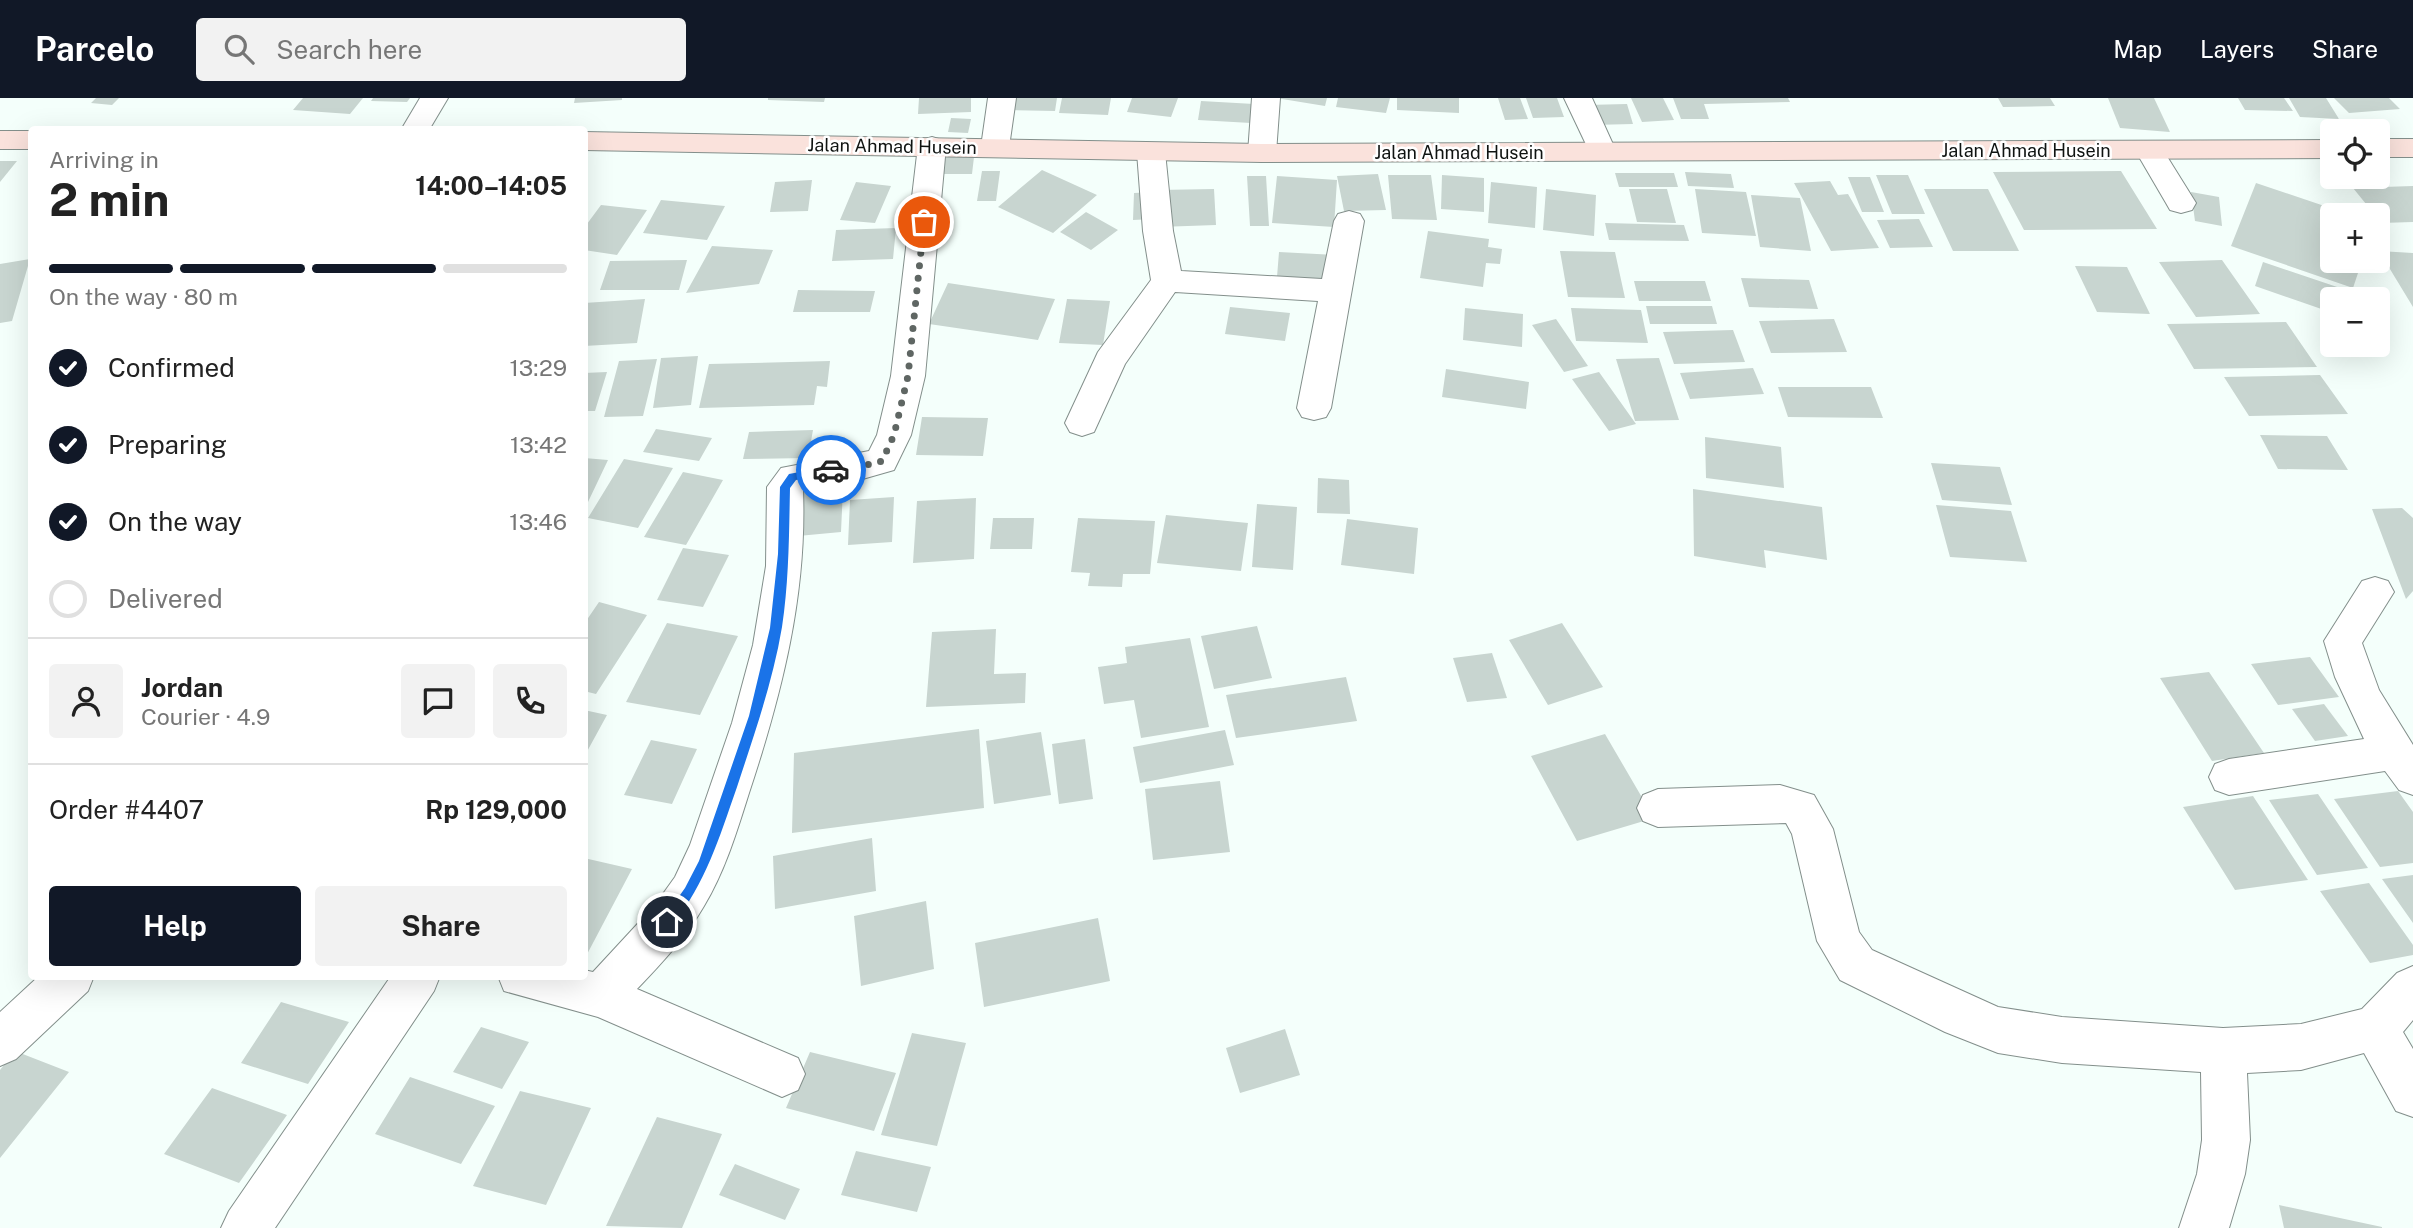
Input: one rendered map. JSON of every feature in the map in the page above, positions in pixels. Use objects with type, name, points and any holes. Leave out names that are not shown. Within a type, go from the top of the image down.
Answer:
[{"type":"main road","points":[[0,140],[28,140]]},
{"type":"main road","name":"Jalan Ahmad Husein","points":[[588,141],[1262,153],[2320,149]]},
{"type":"main road","points":[[2390,148],[2413,148]]},
{"type":"street","points":[[417,126],[434,98]]},
{"type":"street","points":[[995,148],[1002,98]]},
{"type":"street","points":[[1262,153],[1266,98]]},
{"type":"street","points":[[1578,98],[1602,151]]},
{"type":"street","points":[[601,996],[667,922],[689,892],[705,862],[755,716],[776,628],[783,554],[785,487],[793,477],[882,461],[894,435],[908,376],[932,146]]},
{"type":"street","points":[[2149,150],[2181,203]]},
{"type":"street","points":[[1082,423],[1110,360],[1167,281],[1158,231],[1151,152]]},
{"type":"street","points":[[1314,408],[1349,221]]},
{"type":"street","points":[[1167,281],[1336,291]]},
{"type":"street","points":[[2230,777],[2404,765],[2355,680],[2343,641],[2375,592]]},
{"type":"street","points":[[1658,808],[1780,803],[1799,808],[1811,828],[1839,941],[1856,965],[1961,1016],[1998,1030],[2062,1040],[2223,1051],[2301,1046],[2375,1028],[2413,988]]},
{"type":"street","points":[[0,1043],[68,980]]},
{"type":"street","points":[[246,1228],[415,980]]},
{"type":"street","points":[[536,980],[601,996],[782,1074]]},
{"type":"street","points":[[2375,1028],[2413,1094]]},
{"type":"street","points":[[2204,1228],[2221,1174],[2226,1140],[2223,1051]]},
{"type":"building","points":[[96,98],[119,98],[112,105],[91,103]]},
{"type":"building","points":[[303,98],[363,98],[350,114],[293,110]]},
{"type":"building","points":[[373,98],[410,98],[407,102],[371,101]]},
{"type":"building","points":[[575,98],[622,98],[622,100],[574,103]]},
{"type":"building","points":[[768,98],[825,98],[824,102]]},
{"type":"building","points":[[919,98],[971,98],[971,112],[918,114]]},
{"type":"building","points":[[1009,98],[1057,98],[1055,111],[1007,110]]},
{"type":"building","points":[[1062,98],[1111,98],[1108,115],[1059,113]]},
{"type":"building","points":[[1132,98],[1178,98],[1171,117],[1127,112]]},
{"type":"building","points":[[1276,98],[1327,98],[1325,106]]},
{"type":"building","points":[[1338,98],[1390,98],[1386,113],[1336,107]]},
{"type":"building","points":[[1397,98],[1459,98],[1459,113],[1397,110]]},
{"type":"building","points":[[1498,98],[1520,98],[1528,119],[1505,120]]},
{"type":"building","points":[[1526,98],[1557,98],[1564,117],[1533,118]]},
{"type":"building","points":[[1631,98],[1663,98],[1674,120],[1642,122]]},
{"type":"building","points":[[1673,98],[1788,98],[1790,102],[1704,104],[1709,119],[1681,119]]},
{"type":"building","points":[[1998,98],[2050,98],[2055,106],[2003,107]]},
{"type":"building","points":[[2108,98],[2154,98],[2170,132],[2120,128]]},
{"type":"building","points":[[2238,98],[2284,98],[2293,111],[2245,110]]},
{"type":"building","points":[[2289,98],[2326,98],[2339,119],[2300,117]]},
{"type":"building","points":[[2334,98],[2389,98],[2400,109],[2349,113]]},
{"type":"building","points":[[1201,101],[1254,104],[1251,123],[1198,120]]},
{"type":"building","points":[[1627,104],[1633,124],[1592,125],[1586,105]]},
{"type":"building","points":[[951,118],[971,119],[968,133],[948,132]]},
{"type":"building","points":[[945,157],[974,157],[972,174],[942,174]]},
{"type":"building","points":[[0,161],[17,161],[0,182]]},
{"type":"building","points":[[1042,170],[1097,195],[1053,233],[998,207]]},
{"type":"building","points":[[982,171],[1000,171],[996,201],[977,201]]},
{"type":"building","points":[[2121,171],[2157,229],[2024,230],[1993,172]]},
{"type":"building","points":[[1685,172],[1731,174],[1734,188],[1688,186]]},
{"type":"building","points":[[1615,173],[1674,173],[1678,187],[1619,187]]},
{"type":"building","points":[[1378,174],[1386,210],[1344,211],[1337,176]]},
{"type":"building","points":[[1388,175],[1431,175],[1437,220],[1392,219]]},
{"type":"building","points":[[1442,175],[1484,178],[1484,212],[1441,209]]},
{"type":"building","points":[[1876,175],[1908,175],[1925,214],[1892,214]]},
{"type":"building","points":[[1247,176],[1266,176],[1269,226],[1250,226]]},
{"type":"building","points":[[1277,176],[1337,180],[1334,227],[1272,223]]},
{"type":"building","points":[[1848,177],[1870,177],[1884,212],[1862,212]]},
{"type":"building","points":[[812,180],[808,211],[770,212],[775,182]]},
{"type":"building","points":[[1830,181],[1838,195],[1848,194],[1879,248],[1831,251],[1794,183]]},
{"type":"building","points":[[856,182],[891,186],[875,223],[840,220]]},
{"type":"building","points":[[1491,182],[1537,187],[1535,228],[1488,223]]},
{"type":"building","points":[[2256,183],[2320,205],[2320,273],[2358,273],[2353,287],[2350,287],[2231,246]]},
{"type":"building","points":[[2413,186],[2413,222],[2390,223],[2390,203],[2365,203],[2354,189],[2390,189],[2390,187]]},
{"type":"building","points":[[1214,189],[1216,225],[1159,227],[1158,190]]},
{"type":"building","points":[[1546,189],[1596,195],[1594,236],[1543,230]]},
{"type":"building","points":[[1629,189],[1667,189],[1676,223],[1637,222]]},
{"type":"building","points":[[1695,189],[1746,192],[1756,236],[1702,233]]},
{"type":"building","points":[[1924,189],[1988,189],[2019,251],[1953,251]]},
{"type":"building","points":[[1153,192],[1153,219],[1133,220],[1134,193]]},
{"type":"building","points":[[2191,192],[2219,197],[2222,226],[2195,221]]},
{"type":"building","points":[[1751,195],[1800,198],[1811,251],[1760,247]]},
{"type":"building","points":[[661,200],[725,206],[707,240],[643,233]]},
{"type":"building","points":[[601,205],[647,210],[617,255],[588,251],[588,223]]},
{"type":"building","points":[[1086,212],[1118,230],[1091,250],[1060,232]]},
{"type":"building","points":[[1919,219],[1933,247],[1890,248],[1877,220]]},
{"type":"building","points":[[1605,223],[1684,225],[1689,241],[1609,240]]},
{"type":"building","points":[[896,228],[893,259],[832,261],[836,230]]},
{"type":"building","points":[[1428,231],[1489,239],[1488,247],[1502,249],[1500,264],[1486,263],[1483,287],[1420,278]]},
{"type":"building","points":[[712,246],[773,250],[759,284],[686,293]]},
{"type":"building","points":[[1560,251],[1615,252],[1625,298],[1568,297]]},
{"type":"building","points":[[1279,252],[1336,255],[1335,280],[1277,277]]},
{"type":"building","points":[[2390,252],[2413,253],[2413,307],[2390,269]]},
{"type":"building","points":[[28,259],[12,321],[0,323],[0,264]]},
{"type":"building","points":[[687,260],[679,290],[600,290],[610,261]]},
{"type":"building","points":[[2222,260],[2260,314],[2196,317],[2159,262]]},
{"type":"building","points":[[2263,262],[2337,287],[2320,287],[2320,308],[2255,286]]},
{"type":"building","points":[[2075,266],[2127,267],[2150,314],[2097,312]]},
{"type":"building","points":[[1741,278],[1809,280],[1818,309],[1749,307]]},
{"type":"building","points":[[1634,281],[1705,281],[1711,301],[1639,301]]},
{"type":"building","points":[[948,283],[1055,299],[1038,340],[929,324]]},
{"type":"building","points":[[798,290],[875,291],[870,312],[793,312]]},
{"type":"building","points":[[645,299],[637,343],[588,346],[588,303]]},
{"type":"building","points":[[1067,299],[1110,301],[1103,345],[1059,343]]},
{"type":"building","points":[[1646,306],[1712,306],[1717,324],[1650,324]]},
{"type":"building","points":[[1230,307],[1290,313],[1285,341],[1225,334]]},
{"type":"building","points":[[1465,308],[1523,314],[1522,347],[1463,340]]},
{"type":"building","points":[[1571,308],[1641,310],[1648,343],[1576,341]]},
{"type":"building","points":[[1556,319],[1588,366],[1564,372],[1532,325]]},
{"type":"building","points":[[1834,319],[1847,352],[1771,353],[1759,321]]},
{"type":"building","points":[[2286,322],[2317,367],[2194,369],[2167,324]]},
{"type":"building","points":[[1733,330],[1745,362],[1674,364],[1663,332]]},
{"type":"building","points":[[698,356],[691,405],[653,408],[661,358]]},
{"type":"building","points":[[1659,358],[1679,420],[1635,421],[1616,359]]},
{"type":"building","points":[[657,359],[643,416],[604,417],[619,361]]},
{"type":"building","points":[[830,361],[827,387],[817,386],[814,405],[699,408],[709,364]]},
{"type":"building","points":[[1753,368],[1764,394],[1690,399],[1680,373]]},
{"type":"building","points":[[1446,369],[1529,382],[1526,409],[1442,397]]},
{"type":"building","points":[[607,372],[595,411],[588,411],[588,373]]},
{"type":"building","points":[[1599,372],[1636,424],[1609,431],[1572,379]]},
{"type":"building","points":[[2320,375],[2348,414],[2249,416],[2224,377]]},
{"type":"building","points":[[1778,387],[1871,387],[1883,418],[1788,417]]},
{"type":"building","points":[[922,417],[988,418],[983,456],[916,455]]},
{"type":"building","points":[[656,429],[712,438],[699,461],[643,452]]},
{"type":"building","points":[[813,430],[808,458],[743,459],[749,432]]},
{"type":"building","points":[[2260,435],[2327,436],[2348,470],[2278,469]]},
{"type":"building","points":[[1705,437],[1781,447],[1784,488],[1706,478]]},
{"type":"building","points":[[588,458],[608,460],[588,502]]},
{"type":"building","points":[[624,459],[673,468],[638,528],[588,518]]},
{"type":"building","points":[[1931,463],[2000,467],[2012,505],[1942,500]]},
{"type":"building","points":[[683,472],[723,480],[686,545],[644,537]]},
{"type":"building","points":[[1318,478],[1349,480],[1350,514],[1317,513]]},
{"type":"building","points":[[843,488],[841,532],[798,536],[801,492]]},
{"type":"building","points":[[1693,489],[1822,507],[1827,560],[1764,550],[1766,568],[1694,556]]},
{"type":"building","points":[[894,497],[892,542],[848,545],[850,500]]},
{"type":"building","points":[[976,498],[974,559],[913,563],[917,501]]},
{"type":"building","points":[[1257,504],[1297,507],[1293,570],[1252,567]]},
{"type":"building","points":[[1936,505],[2011,511],[2027,562],[1950,557]]},
{"type":"building","points":[[2402,508],[2413,518],[2413,591],[2406,599],[2372,509]]},
{"type":"building","points":[[1166,515],[1248,523],[1241,571],[1157,563]]},
{"type":"building","points":[[993,518],[1034,518],[1032,549],[990,549]]},
{"type":"building","points":[[1078,518],[1155,521],[1150,574],[1123,574],[1122,587],[1088,586],[1090,573],[1071,572]]},
{"type":"building","points":[[1347,519],[1418,528],[1414,574],[1341,565]]},
{"type":"building","points":[[683,548],[729,555],[703,607],[657,600]]},
{"type":"building","points":[[599,602],[647,615],[596,694],[588,692],[588,618]]},
{"type":"building","points":[[667,623],[738,636],[700,715],[626,702]]},
{"type":"building","points":[[1562,623],[1603,687],[1548,705],[1509,640]]},
{"type":"building","points":[[1257,626],[1272,678],[1214,689],[1201,636]]},
{"type":"building","points":[[996,629],[994,674],[1026,673],[1025,703],[926,707],[932,632]]},
{"type":"building","points":[[1190,638],[1209,727],[1141,738],[1134,700],[1104,704],[1098,667],[1127,663],[1125,647]]},
{"type":"building","points":[[1492,653],[1507,698],[1467,702],[1453,658]]},
{"type":"building","points":[[2310,657],[2339,697],[2278,705],[2251,664]]},
{"type":"building","points":[[2209,672],[2264,753],[2212,761],[2160,678]]},
{"type":"building","points":[[1346,677],[1357,721],[1236,738],[1226,695]]},
{"type":"building","points":[[2324,704],[2348,736],[2315,741],[2292,709]]},
{"type":"building","points":[[588,711],[607,715],[588,750]]},
{"type":"building","points":[[979,729],[984,808],[792,833],[794,753]]},
{"type":"building","points":[[1225,730],[1234,765],[1140,783],[1133,747]]},
{"type":"building","points":[[1041,732],[1051,795],[994,804],[986,741]]},
{"type":"building","points":[[1605,734],[1654,818],[1577,841],[1531,756]]},
{"type":"building","points":[[1085,739],[1093,799],[1059,804],[1052,744]]},
{"type":"building","points":[[651,740],[697,749],[672,804],[624,795]]},
{"type":"building","points":[[1220,781],[1230,852],[1153,860],[1145,789]]},
{"type":"building","points":[[2398,791],[2413,812],[2413,863],[2380,867],[2334,799]]},
{"type":"building","points":[[2318,794],[2368,868],[2317,875],[2269,800]]},
{"type":"building","points":[[2253,796],[2308,880],[2235,890],[2183,807]]},
{"type":"building","points":[[872,838],[876,891],[775,909],[773,856]]},
{"type":"building","points":[[588,859],[632,869],[588,952]]},
{"type":"building","points":[[2413,875],[2413,923],[2382,879]]},
{"type":"building","points":[[2369,883],[2413,945],[2413,955],[2370,963],[2320,891]]},
{"type":"building","points":[[926,901],[934,969],[861,986],[854,916]]},
{"type":"building","points":[[1098,918],[1110,981],[984,1007],[975,943]]},
{"type":"building","points":[[281,1002],[349,1022],[308,1084],[241,1063]]},
{"type":"building","points":[[481,1027],[529,1042],[502,1089],[453,1072]]},
{"type":"building","points":[[1285,1029],[1300,1075],[1240,1093],[1226,1048]]},
{"type":"building","points":[[912,1033],[966,1043],[937,1146],[881,1135]]},
{"type":"building","points":[[15,1051],[69,1072],[0,1158],[0,1070]]},
{"type":"building","points":[[810,1052],[896,1073],[874,1131],[786,1108]]},
{"type":"building","points":[[410,1077],[495,1106],[461,1164],[375,1134]]},
{"type":"building","points":[[212,1088],[287,1115],[239,1183],[164,1154]]},
{"type":"building","points":[[520,1091],[591,1108],[546,1205],[473,1186]]},
{"type":"building","points":[[657,1117],[722,1134],[682,1228],[606,1226]]},
{"type":"building","points":[[856,1151],[931,1167],[917,1212],[841,1195]]},
{"type":"building","points":[[735,1164],[800,1189],[785,1220],[719,1195]]},
{"type":"building","points":[[2279,1205],[2382,1227],[2382,1228],[2284,1228]]},
{"type":"way so far","points":[[831,470],[882,461],[894,435],[908,376],[924,222]]},
{"type":"route","points":[[667,922],[689,892],[705,862],[755,716],[776,628],[782,578],[785,487],[793,477],[831,470]]}]
